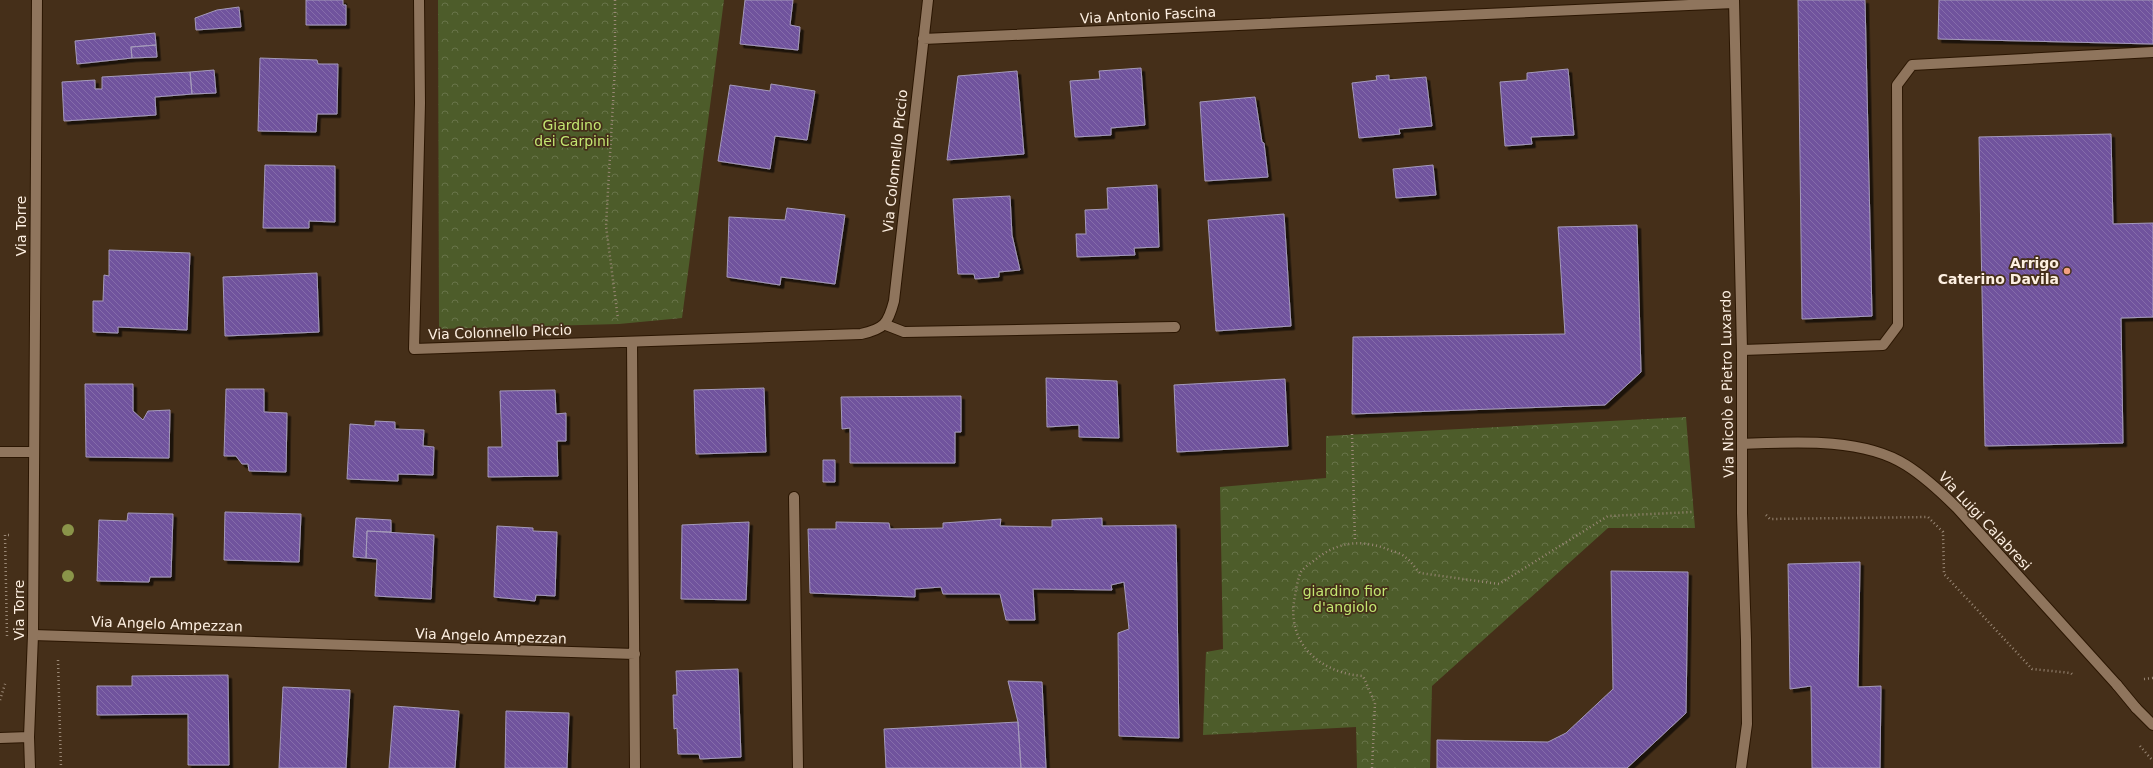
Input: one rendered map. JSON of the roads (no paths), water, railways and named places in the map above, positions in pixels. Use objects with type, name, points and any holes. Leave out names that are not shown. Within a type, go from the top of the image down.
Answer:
[{"type":"street","name":"Via Torre","points":[[30,768],[29,737],[33,635],[37,0]]},
{"type":"street","name":"Via Colonnello Piccio","points":[[419,0],[420,103],[414,348],[860,334],[876,331],[886,325],[894,301],[928,0]]},
{"type":"street","name":"Via Antonio Fascina","points":[[923,39],[1734,1]]},
{"type":"street","name":"Via Nicolò e Pietro Luxardo","points":[[1734,1],[1742,350],[1742,444],[1747,724],[1741,768]]},
{"type":"street","points":[[1742,350],[1883,346],[1898,325],[1897,85],[1912,65],[2153,52]]},
{"type":"street","points":[[886,325],[904,332],[1174,327]]},
{"type":"street","points":[[632,342],[635,768]]},
{"type":"street","name":"Via Luigi Calabresi","points":[[1742,444],[1820,443],[1863,447],[1905,464],[1933,484],[1957,508],[2136,708],[2153,725]]},
{"type":"street","points":[[0,452],[34,452]]},
{"type":"street","points":[[794,497],[798,768]]},
{"type":"street","name":"Via Angelo Ampezzan","points":[[33,635],[635,654]]},
{"type":"street","points":[[0,738],[29,737]]},
{"type":"place","name":"Arrigo Caterino Davila","points":[[2067,271]]},
{"type":"park label","name":"Giardino dei Carpini","points":[[572,134]]},
{"type":"park label","name":"giardino fior d'angiolo","points":[[1345,600]]}]
